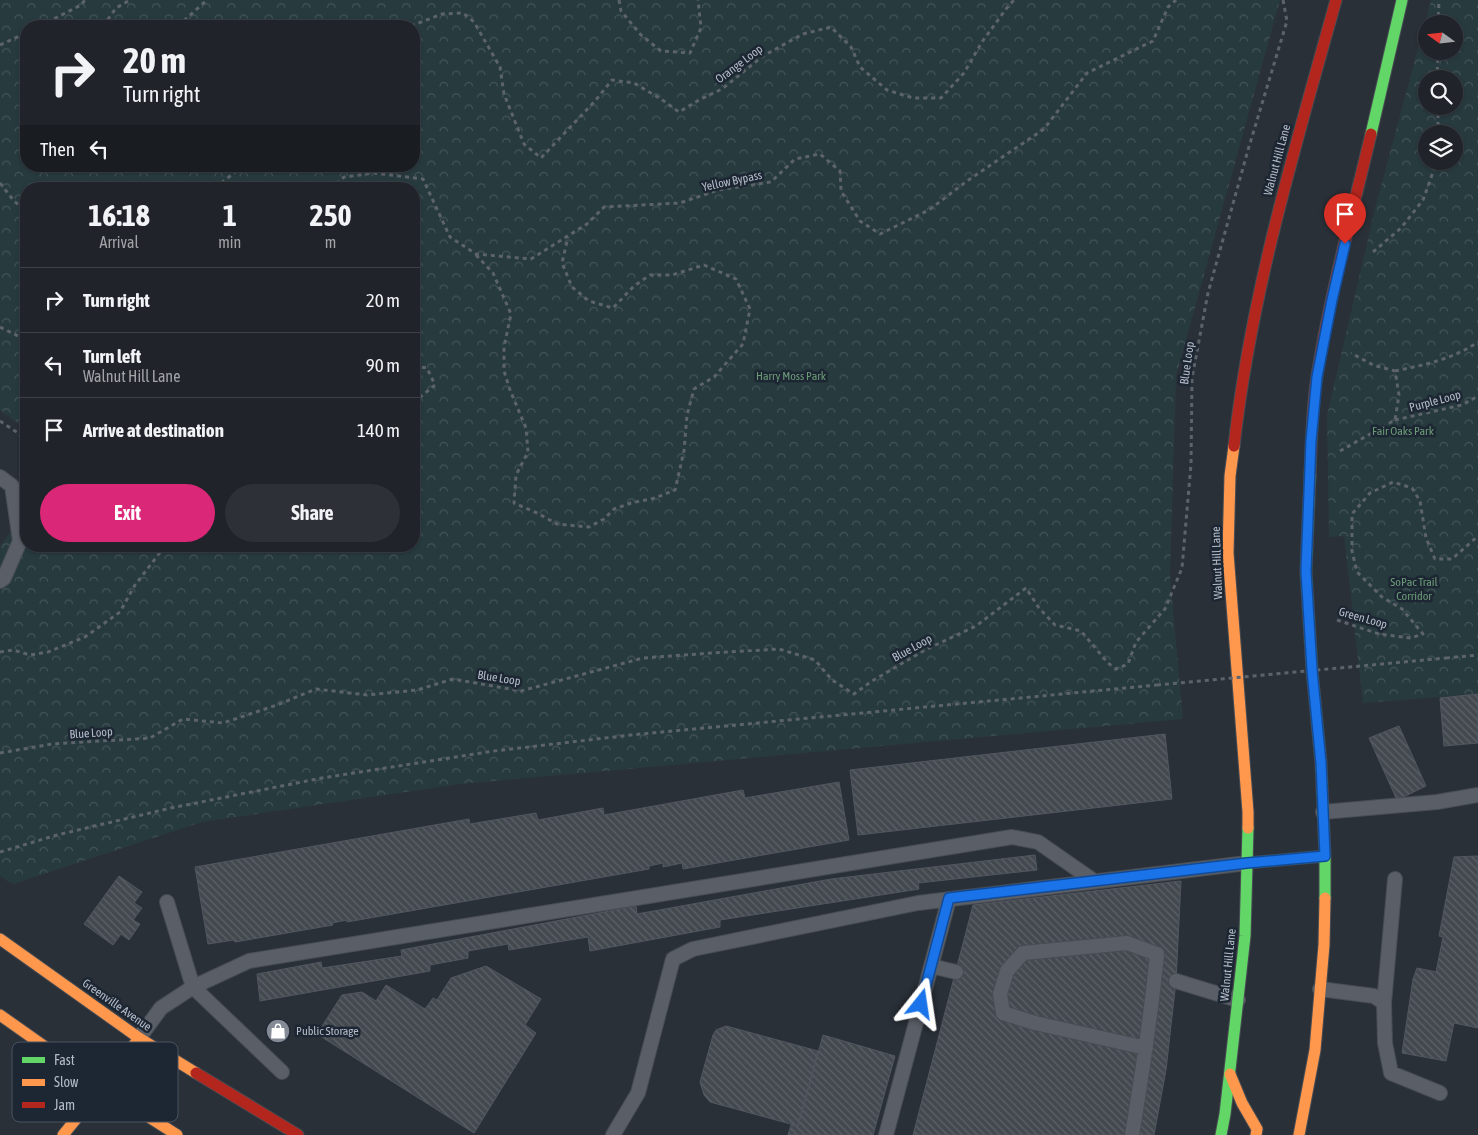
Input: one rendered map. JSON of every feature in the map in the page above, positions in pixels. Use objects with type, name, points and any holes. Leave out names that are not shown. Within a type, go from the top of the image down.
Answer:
[{"type":"main road","name":"Walnut Hill Lane","points":[[1221,1135],[1245,936],[1248,812],[1228,553],[1230,476],[1239,398],[1254,314],[1275,221],[1336,0]]},
{"type":"main road","points":[[1299,1135],[1315,1050],[1324,945],[1325,856],[1321,763],[1312,670],[1306,571],[1311,441],[1317,377],[1332,300],[1402,0]]},
{"type":"main road","points":[[1247,863],[1325,856]]},
{"type":"main road","name":"Greenville Avenue","points":[[0,939],[146,1042]]},
{"type":"main road","points":[[0,1015],[38,1042]]},
{"type":"main road","points":[[136,1042],[139,1038]]},
{"type":"main road","name":"Greenville Avenue","points":[[178,1062],[298,1135]]},
{"type":"main road","points":[[1230,1072],[1242,1103],[1257,1129],[1256,1135]]},
{"type":"main road","points":[[63,1135],[74,1122]]},
{"type":"main road","points":[[157,1122],[177,1135]]},
{"type":"lane","points":[[0,477],[12,486],[20,541],[4,578],[0,581]]},
{"type":"lane","points":[[1323,812],[1437,802],[1478,795]]},
{"type":"lane","points":[[139,1038],[161,1008],[193,987],[249,961],[1012,837],[1038,842],[1094,881]]},
{"type":"lane","points":[[613,1135],[638,1094],[673,959],[693,949],[949,898],[1247,863]]},
{"type":"lane","points":[[1395,879],[1384,1003],[1390,1073],[1440,1093]]},
{"type":"lane","points":[[886,1135],[949,898]]},
{"type":"lane","points":[[167,902],[193,987],[282,1072]]},
{"type":"lane","points":[[1132,1135],[1146,1048],[1157,954],[1127,943],[1023,953],[1008,970],[1000,994],[1003,1013],[1035,1023],[1146,1048]]},
{"type":"lane","points":[[931,966],[956,972]]},
{"type":"lane","points":[[1176,981],[1238,1000]]},
{"type":"lane","points":[[1320,989],[1374,996],[1384,1003]]},
{"type":"path","points":[[51,20],[85,0]]},
{"type":"path","points":[[107,20],[116,8],[130,0]]},
{"type":"path","points":[[185,20],[207,0]]},
{"type":"path","points":[[619,0],[621,10],[641,35],[661,51],[690,53],[701,28],[698,0]]},
{"type":"path","name":"Orange Loop","points":[[420,23],[442,14],[463,12],[474,22],[500,67],[504,94],[524,144],[541,158],[595,101],[612,80],[634,83],[679,112],[722,89],[763,56],[803,34],[831,27],[851,47],[860,67],[887,90],[913,98],[941,98],[964,73],[982,42],[1006,8],[1014,0]]},
{"type":"path","name":"Yellow Bypass","points":[[338,182],[344,177],[374,173],[423,179],[450,237],[476,254],[531,259],[587,224],[604,207],[680,203],[718,190],[771,182],[795,159],[820,154],[840,171],[841,191],[860,221],[880,234],[929,210],[967,181],[1044,129],[1087,73],[1153,41],[1168,7],[1176,0]]},
{"type":"path","name":"Blue Loop","points":[[0,753],[52,744],[150,738],[183,719],[223,723],[277,705],[316,689],[367,695],[417,690],[453,679],[521,692],[643,658],[779,648],[815,660],[832,680],[854,694],[872,681],[925,650],[976,626],[1026,588],[1039,608],[1054,624],[1081,631],[1108,663],[1116,669],[1128,664],[1136,642],[1164,609],[1182,568],[1191,464],[1192,378],[1208,294],[1248,150],[1288,21],[1283,0]]},
{"type":"path","points":[[1438,15],[1439,0]]},
{"type":"path","points":[[0,45],[20,36]]},
{"type":"path","points":[[1371,253],[1401,228],[1423,200],[1434,170]]},
{"type":"path","points":[[221,182],[235,172]]},
{"type":"path","points":[[0,183],[20,206]]},
{"type":"path","points":[[476,254],[493,273],[512,314],[504,346],[504,371],[526,428],[528,452],[516,475],[514,503],[537,512],[557,524],[589,527],[604,519],[614,509],[655,498],[675,490],[684,451],[687,415],[694,389],[714,377],[743,344],[750,309],[736,279],[704,265],[672,275],[650,275],[634,286],[614,308],[589,301],[572,286],[562,263],[568,236]]},
{"type":"path","points":[[0,327],[20,337]]},
{"type":"path","points":[[1347,351],[1373,365],[1394,371],[1430,364],[1466,350],[1478,342]]},
{"type":"path","points":[[420,367],[427,368],[435,384],[420,398]]},
{"type":"path","points":[[1337,453],[1395,420],[1400,395],[1394,371]]},
{"type":"path","name":"Purple Loop","points":[[1395,420],[1462,405],[1478,396]]},
{"type":"path","points":[[0,421],[20,435]]},
{"type":"path","name":"Green Loop","points":[[1334,619],[1379,634],[1411,638],[1423,634],[1402,609],[1382,597],[1357,572],[1352,551],[1352,514],[1370,494],[1393,482],[1412,488],[1420,501],[1426,538],[1435,559],[1452,559],[1478,536]]},
{"type":"path","points":[[0,652],[13,650],[30,655],[48,652],[85,636],[120,612],[135,585],[160,552]]},
{"type":"path","points":[[0,852],[57,835],[171,808],[322,778],[494,751],[631,735],[1478,655]]},
{"type":"green space","name":"Harry Moss Park","points":[[0,0],[1280,0],[1176,376],[1170,576],[1183,719],[460,784],[202,822],[13,884],[0,876],[0,547],[20,518],[20,552],[420,552],[420,182],[20,182],[20,425],[0,410]]},
{"type":"green space","name":"Fair Oaks Park","points":[[1431,0],[1478,0],[1478,694],[1363,703],[1344,536],[1329,537],[1327,415],[1376,205],[1418,48],[1418,60],[1463,60],[1463,15],[1427,15]]},
{"type":"building","points":[[1478,694],[1478,743],[1444,746],[1440,698]]},
{"type":"building","points":[[1399,726],[1426,786],[1397,800],[1369,738]]},
{"type":"building","points":[[1165,734],[1172,799],[858,835],[850,770]]},
{"type":"building","points":[[839,782],[849,840],[683,869],[682,863],[663,867],[663,863],[649,866],[649,869],[347,922],[347,920],[332,923],[333,925],[235,942],[234,940],[208,944],[195,867],[469,819],[470,824],[536,813],[538,820],[603,808],[604,815],[743,790],[745,798]]},
{"type":"building","points":[[1035,855],[1037,870],[918,883],[919,889],[720,920],[720,927],[590,951],[588,937],[509,950],[508,944],[468,951],[468,958],[430,965],[430,971],[260,1001],[257,974],[321,962],[322,968],[402,956],[401,950],[636,906],[637,914],[831,879]]},
{"type":"building","points":[[1478,856],[1478,1028],[1454,1023],[1446,1061],[1402,1053],[1413,979],[1417,968],[1436,972],[1443,937],[1439,936],[1454,857]]},
{"type":"building","points":[[119,876],[142,892],[134,903],[142,908],[133,920],[140,924],[129,940],[121,934],[113,945],[84,924]]},
{"type":"building","points":[[1181,881],[1176,981],[1166,1070],[1154,1135],[913,1135],[973,905]]},
{"type":"building","points":[[486,966],[541,999],[525,1025],[536,1033],[474,1133],[317,1034],[342,995],[362,992],[376,1001],[386,985],[425,1009],[433,998],[437,1000],[451,978]]},
{"type":"building","points":[[726,1026],[818,1051],[798,1126],[710,1102],[704,1095],[700,1082],[713,1035],[716,1030]]},
{"type":"building","points":[[823,1035],[895,1056],[873,1135],[788,1135],[791,1125],[798,1126]]},
{"type":"traffic: fast","points":[[1371,134],[1402,0]]},
{"type":"traffic: fast","points":[[1310,475],[1306,571],[1312,670],[1321,763],[1325,898]]},
{"type":"traffic: fast","points":[[1221,1135],[1245,936],[1248,828]]},
{"type":"traffic: fast","points":[[1247,863],[1325,856]]},
{"type":"traffic: slow","points":[[1234,446],[1230,476],[1228,553],[1248,828]]},
{"type":"traffic: slow","points":[[1299,1135],[1315,1050],[1324,945],[1325,898]]},
{"type":"traffic: slow","points":[[0,939],[146,1042]]},
{"type":"traffic: slow","points":[[0,1015],[38,1042]]},
{"type":"traffic: slow","points":[[136,1042],[139,1038]]},
{"type":"traffic: slow","points":[[178,1062],[196,1073]]},
{"type":"traffic: slow","points":[[1230,1074],[1242,1103],[1257,1129],[1256,1135]]},
{"type":"traffic: slow","points":[[63,1135],[74,1122]]},
{"type":"traffic: slow","points":[[157,1122],[177,1135]]},
{"type":"traffic: jam","points":[[1234,446],[1251,333],[1263,277],[1290,166],[1336,0]]},
{"type":"traffic: jam","points":[[1310,475],[1314,401],[1322,346],[1371,134]]},
{"type":"traffic: jam","points":[[196,1073],[298,1135]]},
{"type":"place","name":"Public Storage","points":[[278,1031]]},
{"type":"route","points":[[921,1004],[949,898],[1247,863],[1325,856],[1321,763],[1312,670],[1306,571],[1311,441],[1317,377],[1345,244]]},
{"type":"park label","name":"SoPac Trail Corridor","points":[[1414,589]]}]
